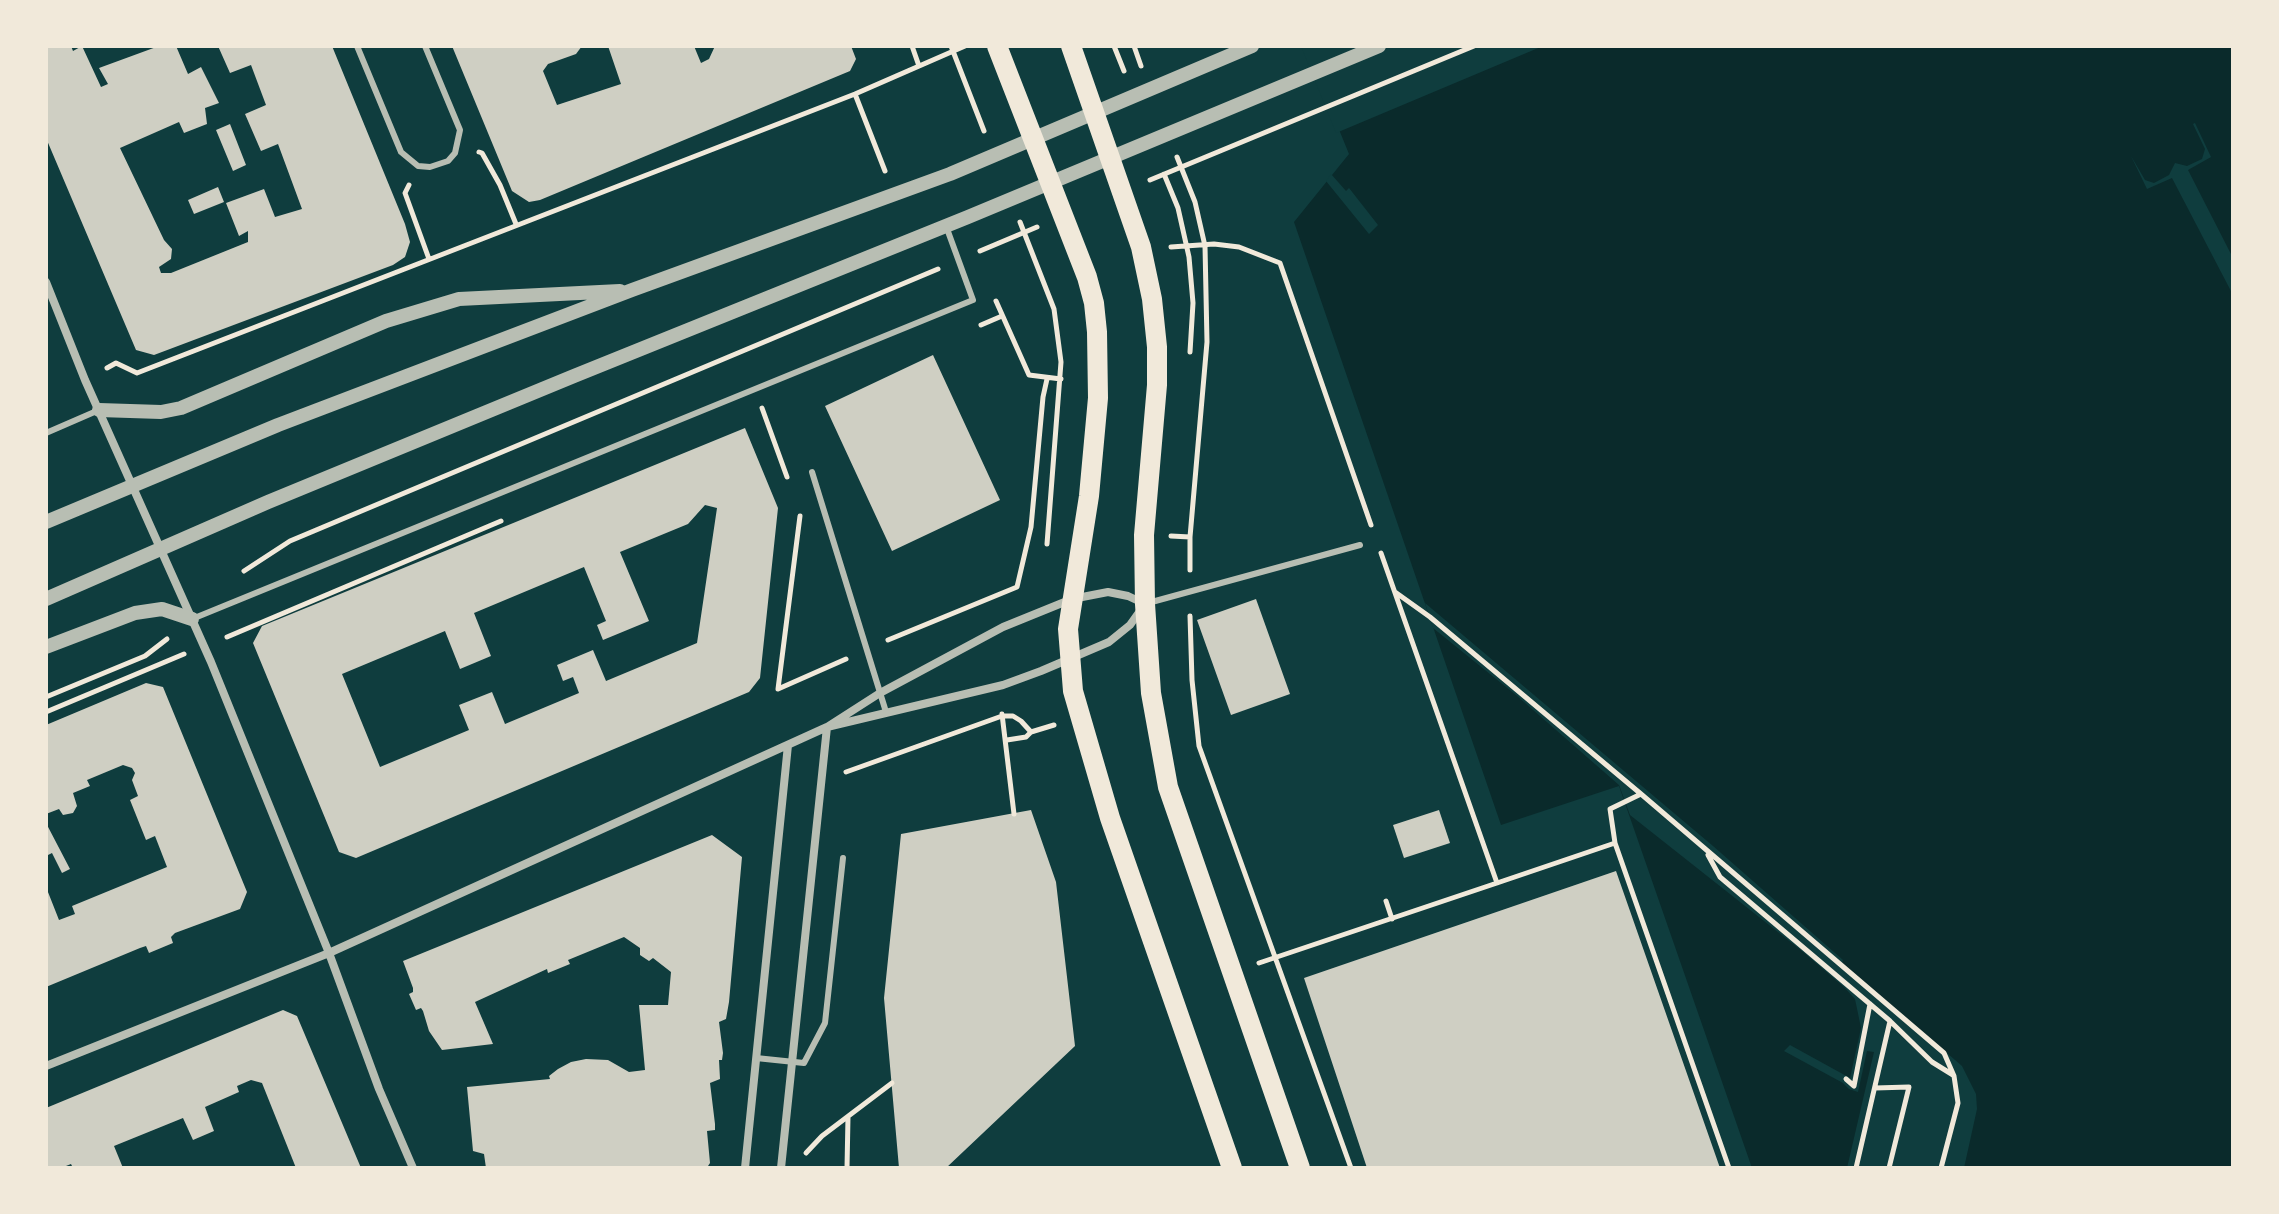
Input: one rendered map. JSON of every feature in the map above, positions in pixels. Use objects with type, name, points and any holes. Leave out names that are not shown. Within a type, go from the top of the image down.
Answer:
[{"type":"main road","points":[[997,46],[1087,277],[1095,318],[1098,398],[1085,531],[1068,629],[1069,660],[1079,718],[1110,818],[1232,1168]]},
{"type":"main road","points":[[1071,46],[1141,247],[1152,299],[1157,385],[1144,535],[1145,604],[1151,693],[1168,787],[1300,1168]]},
{"type":"street","points":[[46,522],[278,425],[632,290],[950,174],[1252,46]]},
{"type":"street","points":[[46,599],[160,548],[574,376],[1379,46]]},
{"type":"street","points":[[46,282],[85,380],[192,619],[413,1168]]},
{"type":"street","points":[[99,410],[161,412],[181,408],[386,321],[459,299],[632,290]]},
{"type":"street","points":[[46,1066],[329,953],[788,745],[827,727],[880,693],[1003,627],[1072,599],[1108,592],[1145,604],[1130,625],[1109,642],[1069,660],[1003,685],[827,727]]},
{"type":"street","points":[[46,647],[135,613],[162,609],[192,619]]},
{"type":"street","points":[[781,1168],[827,727]]},
{"type":"street","points":[[745,1168],[788,745]]},
{"type":"lane","points":[[357,46],[401,152],[418,166],[439,165],[455,153],[460,130],[425,46]]},
{"type":"lane","points":[[192,619],[973,300],[946,226]]},
{"type":"lane","points":[[46,433],[99,410]]},
{"type":"lane","points":[[812,472],[886,712]]},
{"type":"lane","points":[[1145,604],[1360,545]]},
{"type":"lane","points":[[756,1058],[804,1063],[825,1023],[843,858]]},
{"type":"path","points":[[912,46],[919,66]]},
{"type":"path","points":[[85,380],[116,363],[137,373],[855,94],[952,49],[965,46]]},
{"type":"path","points":[[1134,46],[1145,74]]},
{"type":"path","points":[[1141,184],[1474,46]]},
{"type":"path","points":[[952,49],[986,137]]},
{"type":"path","points":[[855,94],[894,195]]},
{"type":"path","points":[[459,144],[482,153],[500,185],[516,224]]},
{"type":"path","points":[[1173,146],[1195,202],[1205,246],[1207,342],[1190,537]]},
{"type":"path","points":[[418,166],[405,193],[429,259]]},
{"type":"path","points":[[1020,221],[1054,309],[1061,362],[1049,528],[1031,527]]},
{"type":"path","points":[[238,576],[290,541],[1040,226]]},
{"type":"path","points":[[1187,246],[1214,244],[1239,247],[1280,263],[1372,526]]},
{"type":"path","points":[[1002,316],[1029,375],[1061,379]]},
{"type":"path","points":[[801,506],[778,689],[1017,587],[1031,527],[1047,379]]},
{"type":"path","points":[[749,417],[764,411],[789,483]]},
{"type":"path","points":[[46,712],[505,520]]},
{"type":"path","points":[[1377,540],[1497,883]]},
{"type":"path","points":[[1190,591],[1192,680],[1199,746],[1351,1168]]},
{"type":"path","points":[[1395,591],[1641,794],[1944,1053],[1954,1076],[1958,1103],[1941,1168]]},
{"type":"path","points":[[46,697],[145,656],[192,619]]},
{"type":"path","points":[[821,781],[1002,716]]},
{"type":"path","points":[[1007,740],[1026,737],[1031,732]]},
{"type":"path","points":[[1641,794],[1610,809],[1615,843],[1729,1168]]},
{"type":"path","points":[[1231,969],[1276,958],[1615,843]]},
{"type":"path","points":[[1707,853],[1720,877],[1870,1003],[1932,1062],[1954,1076]]},
{"type":"path","points":[[1386,901],[1392,919]]},
{"type":"path","points":[[1846,1079],[1854,1086],[1870,1003]]},
{"type":"path","points":[[1856,1168],[1890,1021]]},
{"type":"path","points":[[803,1156],[822,1136],[892,1083]]},
{"type":"path","points":[[1875,1088],[1909,1087],[1889,1168]]},
{"type":"path","points":[[847,1168],[848,1116]]},
{"type":"water","points":[[1305,46],[2233,46],[2233,1168],[1752,1168],[1619,786],[1501,825],[1294,222],[1349,154]]},
{"type":"pier","points":[[1301,46],[1543,46],[1336,133]]},
{"type":"pier","points":[[2195,123],[2211,157],[2188,170],[2233,258],[2233,295],[2172,178],[2147,189],[2131,156],[2145,180],[2154,183],[2169,175],[2175,163],[2187,166],[2202,159],[2205,149]]},
{"type":"pier","points":[[1331,174],[1346,191],[1349,188],[1378,225],[1369,234],[1326,181]]},
{"type":"pier","points":[[1425,603],[1713,846],[1962,1066],[1976,1094],[1977,1109],[1964,1168],[1847,1168],[1874,1052],[1867,1051],[1858,1092],[1784,1051],[1790,1045],[1850,1078],[1861,1028],[1855,999],[1802,951],[1630,815],[1619,785],[1433,628]]},
{"type":"building","points":[[46,46],[71,46],[73,51],[82,46],[101,87],[108,84],[99,68],[159,46],[176,46],[188,74],[201,67],[219,103],[205,108],[207,124],[184,133],[179,122],[120,148],[164,240],[172,249],[171,259],[159,267],[161,273],[171,273],[248,242],[248,231],[239,236],[226,203],[264,189],[275,217],[302,209],[278,144],[261,151],[245,114],[266,105],[251,65],[230,73],[218,46],[332,46],[405,224],[410,242],[405,257],[393,265],[154,355],[136,350],[46,138]]},
{"type":"building","points":[[452,46],[582,46],[576,54],[548,64],[543,71],[557,105],[621,84],[608,46],[694,46],[701,63],[709,59],[715,46],[851,46],[856,59],[850,71],[529,202],[512,191]]},
{"type":"building","points":[[230,124],[246,165],[233,171],[216,130]]},
{"type":"building","points":[[218,187],[224,202],[194,214],[188,200]]},
{"type":"building","points":[[933,355],[1000,500],[892,551],[825,406]]},
{"type":"building","points":[[745,428],[778,508],[760,678],[749,692],[356,858],[339,852],[253,643],[262,626]],"holes":[[[705,505],[717,508],[697,643],[606,681],[593,650],[557,665],[563,681],[573,677],[579,693],[505,724],[492,692],[459,705],[469,730],[380,767],[342,674],[445,631],[460,669],[491,656],[474,613],[584,567],[606,621],[597,625],[603,640],[649,621],[620,552],[688,524]]]},
{"type":"building","points":[[1256,599],[1290,694],[1231,715],[1197,620]]},
{"type":"building","points":[[146,683],[163,687],[247,892],[240,909],[175,933],[171,937],[173,943],[149,953],[146,946],[140,948],[46,987],[46,887],[59,920],[75,914],[72,906],[167,867],[155,836],[146,840],[130,800],[138,796],[132,780],[135,773],[132,768],[123,765],[87,780],[90,786],[73,793],[77,806],[73,813],[63,815],[59,809],[46,814],[46,725]]},
{"type":"building","points":[[1031,810],[1056,882],[1075,1046],[946,1168],[899,1168],[884,998],[901,834]]},
{"type":"building","points":[[1439,810],[1450,843],[1404,858],[1393,825]]},
{"type":"building","points":[[46,823],[70,869],[62,873],[52,853],[46,856]]},
{"type":"building","points":[[712,835],[742,857],[729,1002],[726,1019],[719,1022],[723,1053],[722,1060],[719,1060],[720,1079],[710,1083],[715,1130],[707,1131],[708,1166],[486,1168],[484,1154],[473,1151],[467,1087],[550,1079],[549,1076],[558,1069],[586,1059],[608,1060],[629,1072],[645,1070],[639,1005],[668,1005],[671,972],[653,958],[649,961],[640,955],[640,948],[624,937],[568,960],[570,964],[548,973],[547,969],[475,1002],[493,1044],[442,1050],[429,1031],[423,1011],[421,1008],[416,1010],[409,994],[413,988],[403,961]]},
{"type":"building","points":[[1616,871],[1720,1168],[1367,1168],[1304,978]]},
{"type":"building","points":[[283,1010],[297,1016],[361,1168],[296,1168],[262,1083],[251,1080],[237,1086],[239,1092],[205,1107],[214,1131],[193,1140],[183,1118],[114,1146],[123,1168],[73,1168],[71,1164],[46,1168],[46,1108]]}]
